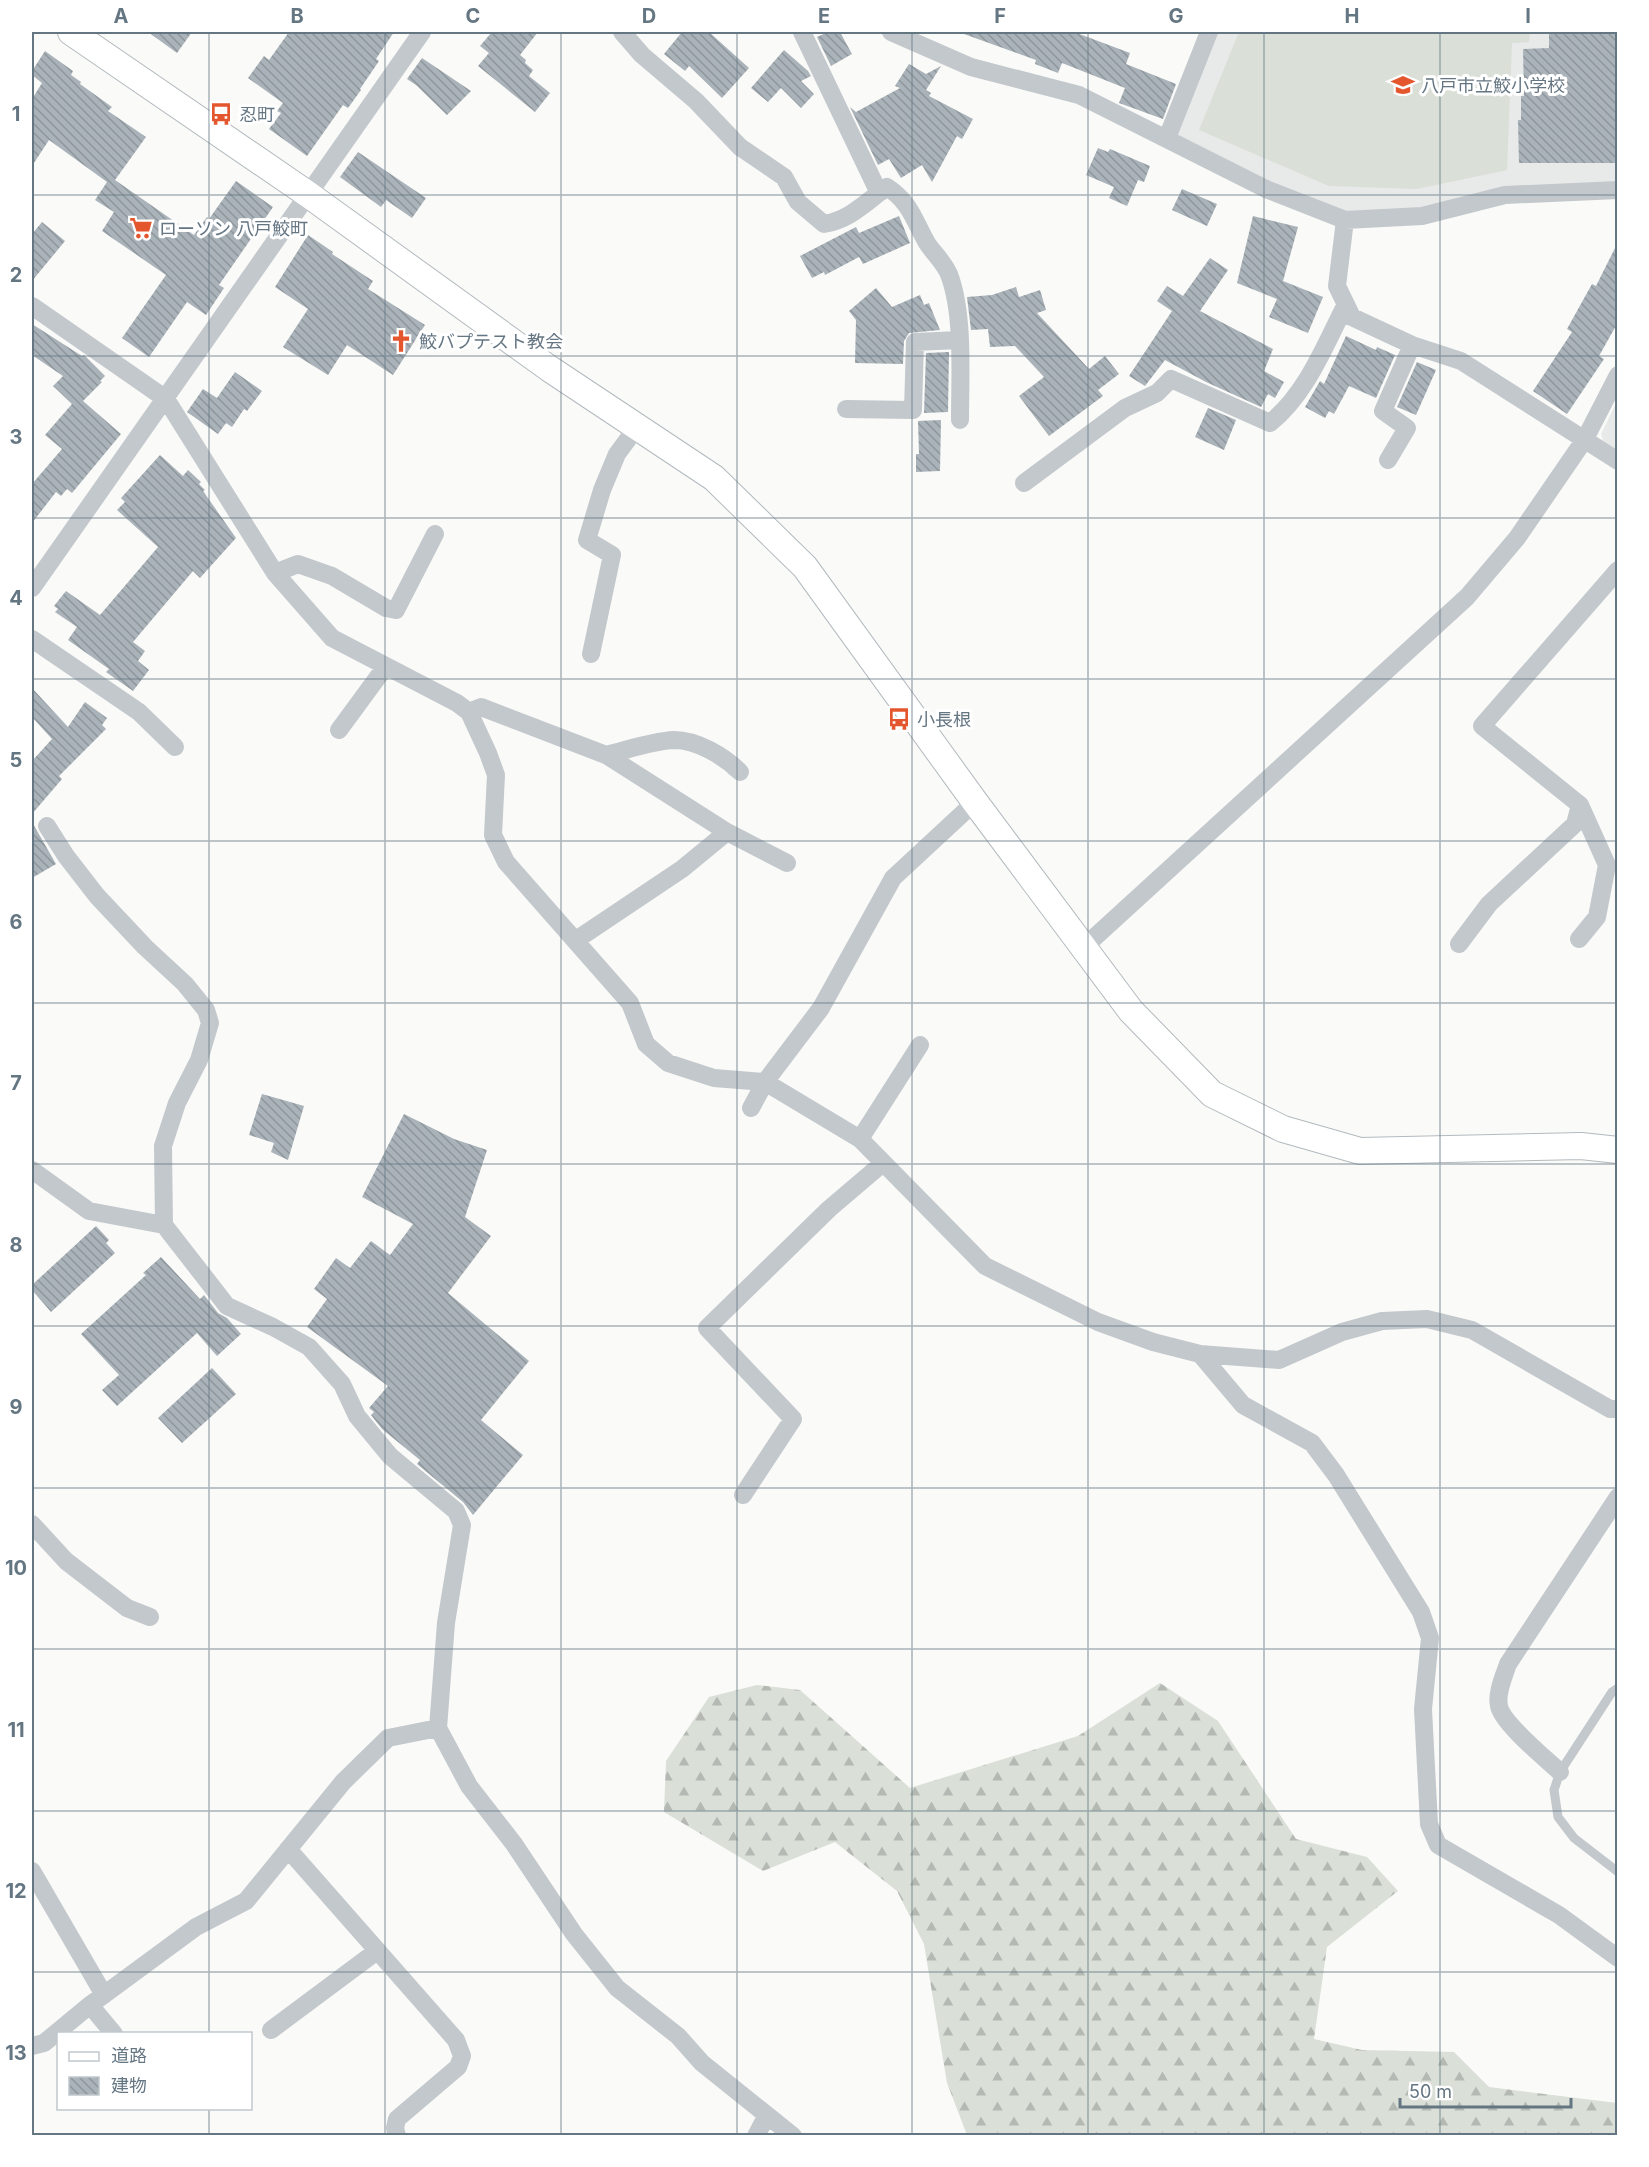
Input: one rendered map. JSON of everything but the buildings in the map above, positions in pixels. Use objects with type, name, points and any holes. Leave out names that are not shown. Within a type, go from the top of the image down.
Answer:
[{"type":"street","points":[[71,32],[309,195],[550,369],[714,478],[805,567],[1131,1011],[1212,1094],[1283,1129],[1360,1151],[1581,1146],[1617,1150]]},
{"type":"street","points":[[32,588],[422,32]]},
{"type":"street","points":[[622,32],[642,55],[696,100],[740,147],[784,177],[798,202],[824,224],[840,221],[854,213],[887,187],[899,195],[914,215],[927,243],[950,276],[957,312],[959,340],[960,420]]},
{"type":"street","points":[[802,32],[879,193]]},
{"type":"street","points":[[891,32],[971,67],[1079,95],[1266,189],[1345,220],[1422,216],[1505,195],[1617,190]]},
{"type":"street","points":[[1167,138],[1209,32]]},
{"type":"street","points":[[1345,220],[1337,286],[1352,317],[1412,345],[1461,361],[1617,461]]},
{"type":"street","points":[[1024,483],[1125,408],[1157,393],[1171,379],[1270,423],[1281,414],[1310,375],[1346,304]]},
{"type":"street","points":[[32,306],[166,399],[275,573],[332,638],[457,703],[469,712],[496,775],[493,835],[506,862],[630,1003],[646,1044],[668,1064],[714,1078],[765,1082],[860,1139],[985,1266],[1098,1322],[1152,1342],[1200,1354],[1279,1360],[1342,1332],[1382,1321],[1427,1318],[1472,1330],[1610,1409],[1617,1409]]},
{"type":"street","points":[[846,409],[913,410],[915,342],[959,340]]},
{"type":"street","points":[[1388,460],[1407,428],[1383,411],[1412,345]]},
{"type":"street","points":[[1084,947],[1467,597],[1517,538],[1585,439],[1617,375]]},
{"type":"street","points":[[591,654],[612,555],[587,540],[602,490],[617,453],[637,427]]},
{"type":"street","points":[[275,573],[298,564],[332,576],[386,608],[396,610],[435,534]]},
{"type":"street","points":[[1579,939],[1597,917],[1612,867],[1580,805],[1482,726],[1617,570]]},
{"type":"street","points":[[32,639],[139,712],[175,747]]},
{"type":"street","points":[[339,730],[386,666]]},
{"type":"street","points":[[469,712],[481,707],[606,755],[727,832],[787,863]]},
{"type":"street","points":[[606,755],[673,740],[692,742],[729,761],[740,772]]},
{"type":"street","points":[[751,1108],[765,1082],[821,1008],[893,878],[975,801]]},
{"type":"street","points":[[1459,944],[1489,904],[1575,824],[1580,805]]},
{"type":"street","points":[[47,826],[66,856],[97,896],[145,947],[185,984],[206,1010],[210,1023],[199,1060],[177,1103],[163,1146],[164,1224],[227,1306],[309,1347],[342,1384],[357,1416],[390,1456],[456,1511],[462,1525],[446,1623],[438,1728],[469,1786],[514,1844],[574,1934],[617,1988],[678,2036],[702,2063],[793,2136]]},
{"type":"street","points":[[576,940],[682,869],[727,832]]},
{"type":"street","points":[[860,1139],[920,1045]]},
{"type":"street","points":[[742,1495],[793,1419],[707,1328],[830,1209],[884,1163]]},
{"type":"street","points":[[32,1170],[89,1211],[164,1224]]},
{"type":"street","points":[[1200,1354],[1243,1405],[1312,1443],[1336,1475],[1421,1612],[1430,1638],[1423,1709],[1429,1824],[1438,1845],[1559,1915],[1617,1958]]},
{"type":"street","points":[[1560,1772],[1510,1724],[1498,1706],[1500,1688],[1508,1664],[1617,1497]]},
{"type":"street","points":[[32,1524],[66,1561],[127,1608],[150,1617]]},
{"type":"street","points":[[58,2032],[196,1927],[246,1901],[343,1782],[388,1738],[438,1728]]},
{"type":"street","points":[[288,1849],[456,2040],[462,2056],[458,2067],[397,2119],[395,2128],[397,2136]]},
{"type":"street","points":[[32,1871],[113,2032]]},
{"type":"street","points":[[271,2030],[377,1951]]},
{"type":"street","points":[[32,2046],[44,2043],[57,2032]]},
{"type":"street","points":[[756,2136],[767,2115]]},
{"type":"lane","points":[[1617,1688],[1612,1692],[1560,1772],[1554,1790],[1557,1817],[1574,1838],[1617,1872]]},
{"type":"shaded area","name":"八戸市立鮫小学校","points":[[1209,32],[1617,32],[1617,190],[1345,220],[1167,138]]},
{"type":"shaded area","points":[[1617,401],[1617,451],[1603,441],[1601,434]]},
{"type":"green space","points":[[1239,32],[1530,32],[1529,42],[1512,43],[1507,170],[1417,189],[1329,186],[1199,130]]},
{"type":"green space","points":[[1160,1683],[1218,1721],[1296,1839],[1367,1857],[1398,1891],[1327,1947],[1314,2039],[1362,2050],[1454,2052],[1489,2087],[1617,2103],[1617,2135],[967,2135],[947,2083],[924,1944],[897,1891],[835,1842],[763,1871],[664,1812],[666,1761],[709,1697],[757,1685],[800,1690],[910,1788],[1078,1736]]},
{"type":"place","name":"八戸市立鮫小学校","points":[[1403,85]]},
{"type":"place","name":"忍町","points":[[221,114]]},
{"type":"place","name":"ローソン 八戸鮫町","points":[[141,228]]},
{"type":"place","name":"鮫バプテスト教会","points":[[401,341]]},
{"type":"place","name":"小長根","points":[[899,719]]}]
